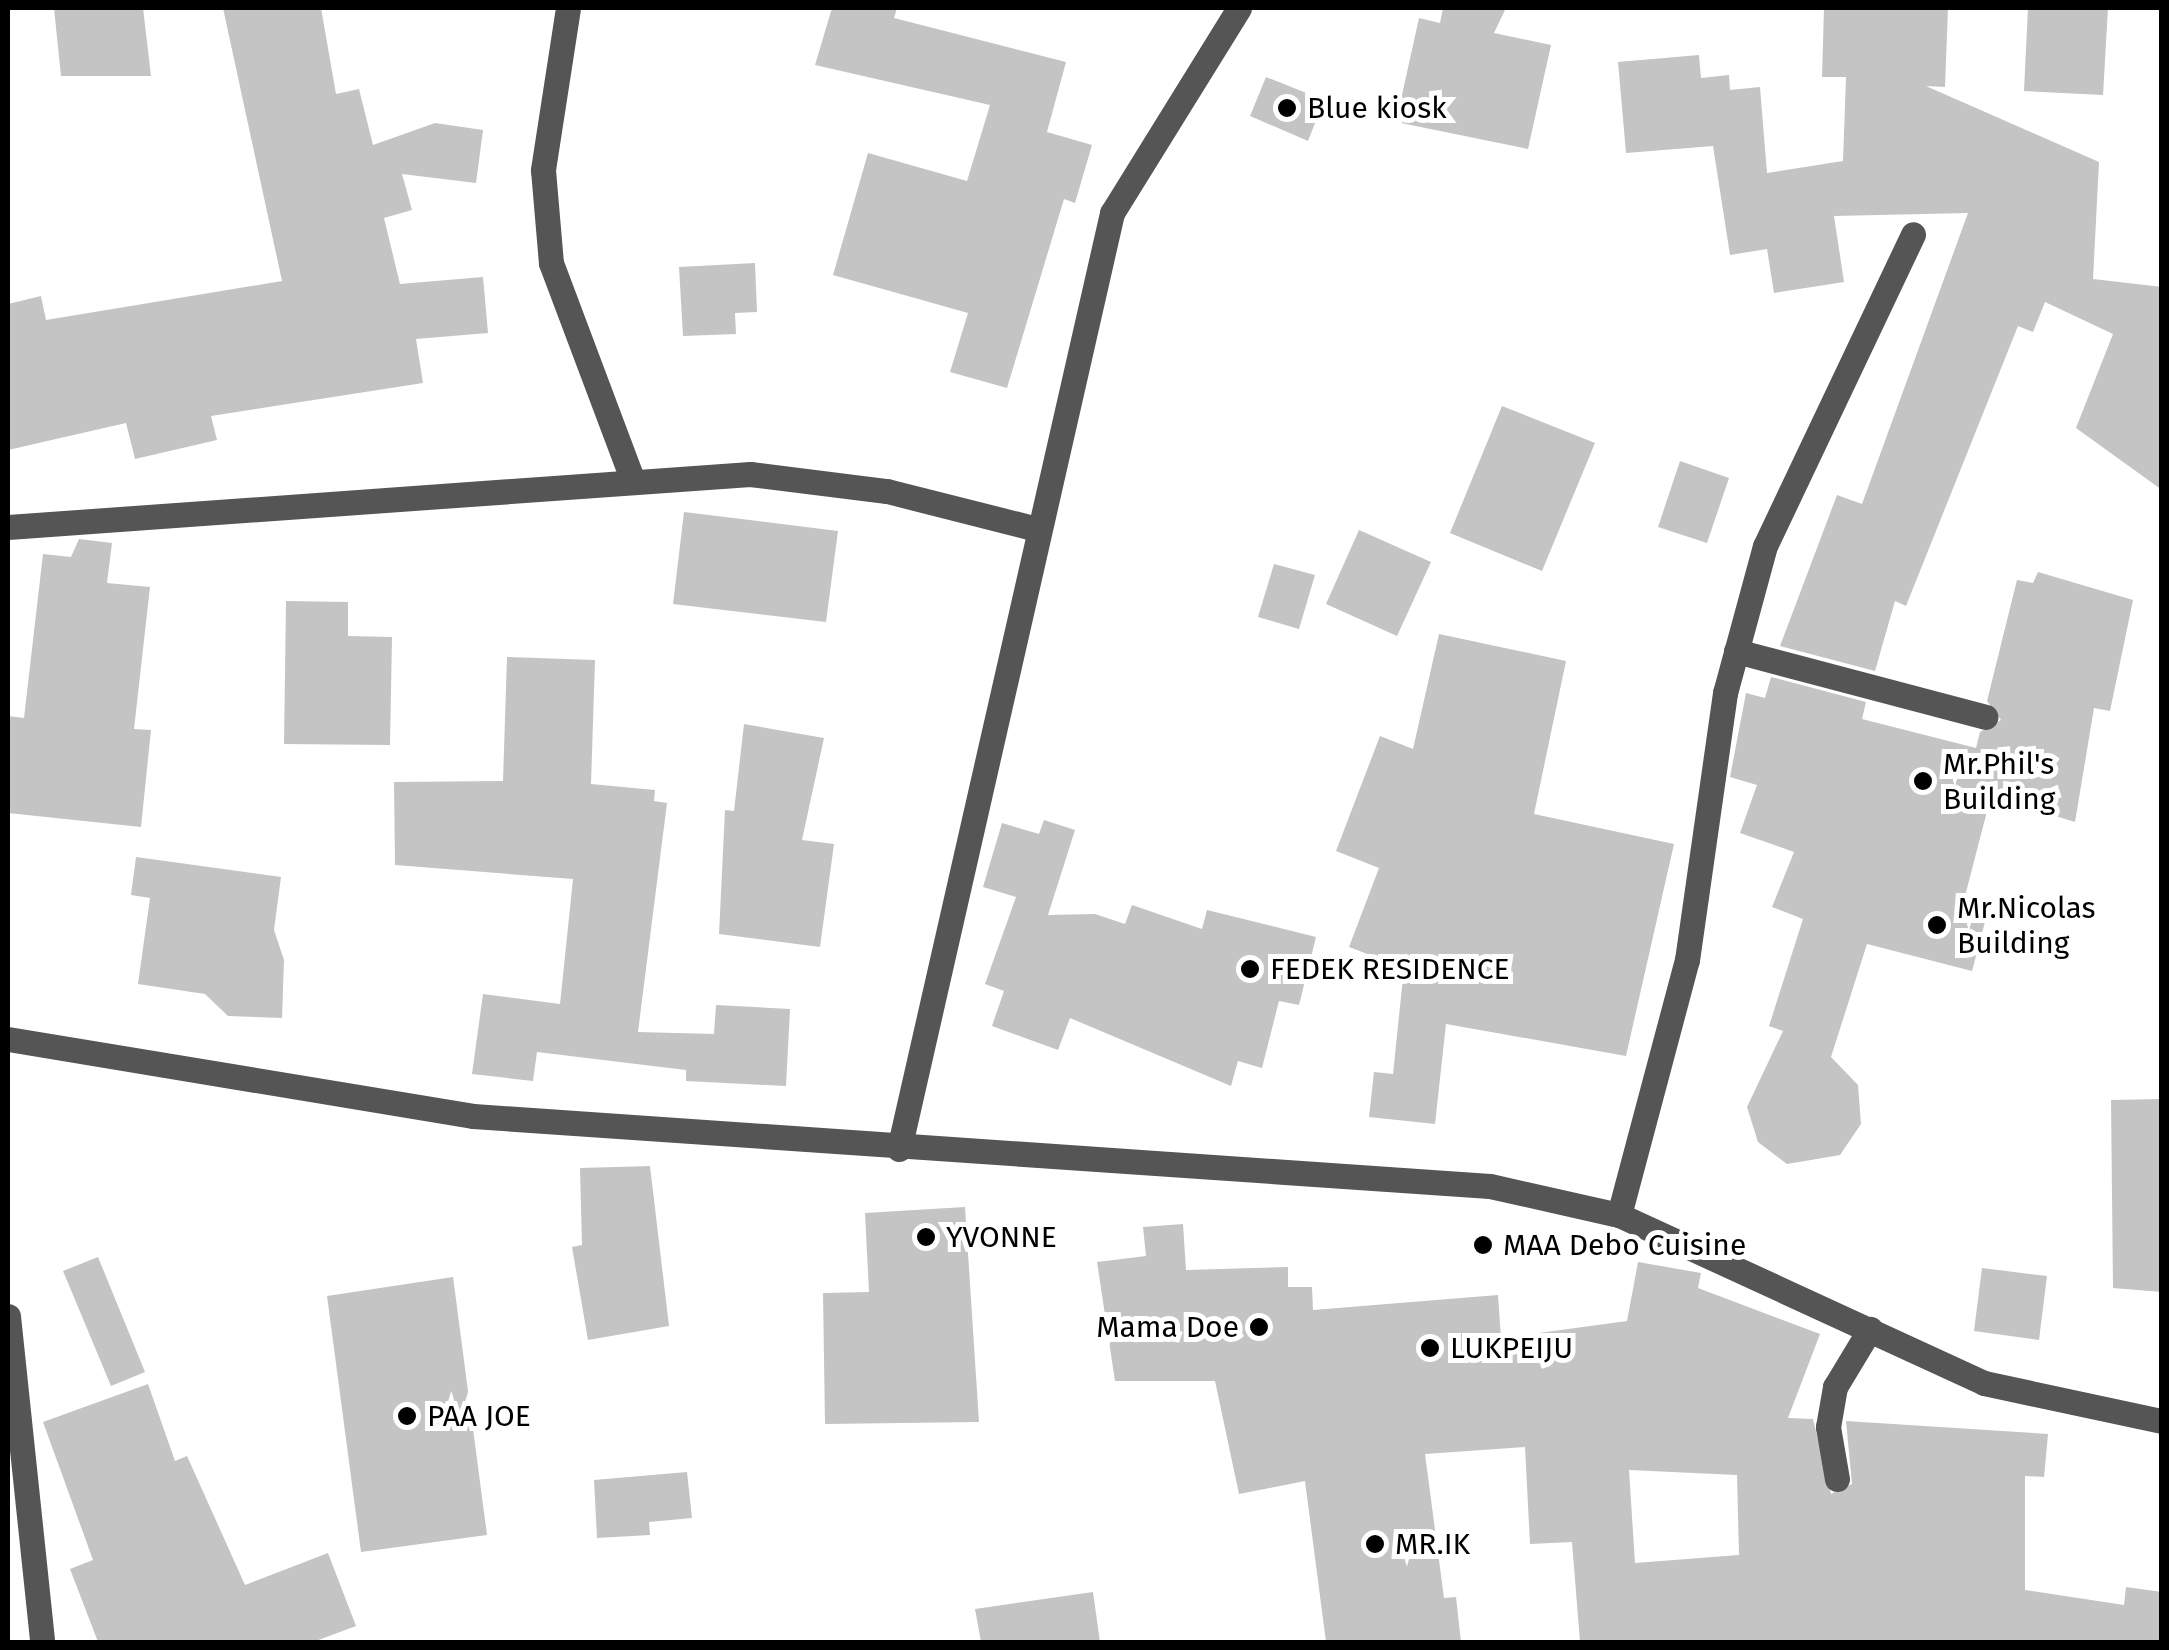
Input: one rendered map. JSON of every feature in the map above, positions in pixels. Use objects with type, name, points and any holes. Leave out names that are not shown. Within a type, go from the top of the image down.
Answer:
[{"type":"street","points":[[568,8],[543,170],[551,263],[633,482]]},
{"type":"street","points":[[899,1148],[1112,213],[1239,8]]},
{"type":"street","points":[[1618,1215],[1695,924],[1736,650],[1765,546],[1913,234]]},
{"type":"street","points":[[8,528],[288,514],[750,474],[886,491],[1037,529]]},
{"type":"street","points":[[1736,650],[1985,717]]},
{"type":"street","points":[[8,1039],[473,1116],[1490,1186],[1618,1215],[1984,1383],[2162,1421]]},
{"type":"street","points":[[8,1316],[42,1642]]},
{"type":"street","points":[[1837,1478],[1828,1427],[1835,1387],[1870,1329]]},
{"type":"building","points":[[54,8],[143,8],[151,76],[61,76]]},
{"type":"building","points":[[223,8],[321,8],[336,94],[359,89],[373,145],[435,123],[483,130],[476,183],[402,174],[412,210],[384,218],[400,284],[483,277],[488,333],[416,339],[423,383],[211,416],[217,440],[135,459],[126,423],[8,450],[8,304],[41,296],[46,320],[282,281]]},
{"type":"building","points":[[832,8],[897,8],[894,18],[1066,62],[1047,132],[1092,145],[1075,203],[1064,199],[1007,388],[950,372],[968,313],[833,275],[868,153],[967,181],[990,105],[815,65]]},
{"type":"building","points":[[1443,8],[1506,8],[1494,33],[1551,45],[1528,149],[1396,122],[1419,18],[1440,23]]},
{"type":"building","points":[[1824,8],[1948,8],[1945,87],[1926,86],[2099,162],[2093,279],[2162,287],[2162,490],[2076,428],[2113,334],[2045,302],[2033,332],[2018,326],[1906,606],[1895,601],[1875,671],[1780,646],[1837,495],[1862,504],[1968,213],[1834,216],[1844,282],[1774,293],[1767,249],[1730,255],[1713,146],[1626,153],[1618,62],[1699,55],[1701,78],[1729,75],[1730,90],[1760,87],[1767,173],[1843,161],[1846,77],[1822,77]]},
{"type":"building","points":[[2028,8],[2108,8],[2103,95],[2024,91]]},
{"type":"building","name":"Blue kiosk","points":[[1266,77],[1324,100],[1308,141],[1250,116]]},
{"type":"building","points":[[755,263],[757,312],[735,313],[736,334],[683,336],[679,267]]},
{"type":"building","points":[[1502,406],[1595,443],[1542,571],[1450,533]]},
{"type":"building","points":[[1680,461],[1729,478],[1707,543],[1658,527]]},
{"type":"building","points":[[684,512],[838,531],[826,622],[673,604]]},
{"type":"building","points":[[1359,530],[1431,562],[1397,636],[1326,604]]},
{"type":"building","points":[[79,539],[112,543],[107,583],[150,587],[134,729],[151,730],[141,827],[8,813],[8,716],[24,718],[43,554],[71,557]]},
{"type":"building","points":[[1274,564],[1315,575],[1299,629],[1258,617]]},
{"type":"building","points":[[2038,572],[2133,600],[2110,711],[2094,708],[2075,822],[1991,796],[1965,896],[1990,903],[1972,971],[1867,944],[1831,1057],[1858,1085],[1861,1124],[1840,1155],[1787,1164],[1758,1142],[1747,1107],[1783,1031],[1769,1026],[1803,919],[1772,907],[1794,852],[1740,833],[1757,785],[1730,777],[1746,693],[1765,698],[1771,677],[1866,702],[1862,719],[1976,748],[1980,732],[2001,720],[1987,701],[2017,580],[2033,583]]},
{"type":"building","points":[[286,601],[348,602],[348,636],[392,637],[390,745],[284,744]]},
{"type":"building","points":[[1439,634],[1566,661],[1534,814],[1674,844],[1626,1056],[1446,1024],[1435,1124],[1369,1117],[1374,1072],[1393,1074],[1404,968],[1349,947],[1379,868],[1336,851],[1380,736],[1413,749]]},
{"type":"building","points":[[507,657],[595,660],[591,784],[655,790],[654,801],[667,803],[638,1032],[714,1034],[716,1005],[790,1009],[786,1086],[686,1081],[686,1070],[537,1052],[533,1081],[472,1074],[483,994],[560,1004],[573,879],[395,865],[394,782],[503,781]]},
{"type":"building","points":[[744,724],[824,738],[802,840],[834,844],[820,947],[719,934],[725,810],[734,811]]},
{"type":"building","points":[[1044,820],[1075,830],[1048,915],[1095,914],[1125,924],[1132,905],[1202,929],[1207,910],[1316,937],[1299,1005],[1279,1001],[1262,1068],[1238,1061],[1231,1086],[1070,1018],[1058,1050],[992,1026],[1004,991],[985,984],[1016,897],[983,887],[1002,823],[1039,834]]},
{"type":"building","points":[[136,857],[281,877],[274,930],[284,960],[282,1018],[228,1016],[205,994],[138,984],[150,898],[131,895]]},
{"type":"building","points":[[2162,1099],[2162,1292],[2113,1288],[2111,1100]]},
{"type":"building","points":[[650,1166],[669,1326],[588,1340],[572,1247],[582,1245],[580,1168]]},
{"type":"building","points":[[965,1207],[979,1422],[825,1424],[823,1293],[869,1292],[865,1213]]},
{"type":"building","points":[[1183,1224],[1186,1270],[1288,1267],[1288,1287],[1312,1287],[1313,1310],[1498,1295],[1501,1338],[1627,1321],[1638,1262],[1701,1273],[1698,1288],[1820,1334],[1788,1418],[1813,1419],[1831,1494],[1852,1484],[1846,1421],[2048,1434],[2044,1477],[2025,1476],[2025,1590],[2124,1605],[2126,1587],[2162,1592],[2162,1642],[1580,1642],[1572,1542],[1530,1544],[1525,1447],[1425,1454],[1444,1598],[1456,1597],[1461,1642],[1326,1642],[1305,1481],[1239,1494],[1215,1381],[1115,1381],[1097,1262],[1146,1256],[1143,1227]],"holes":[[[1629,1470],[1737,1475],[1739,1555],[1635,1563]]]},
{"type":"building","points":[[98,1257],[145,1372],[111,1386],[63,1271]]},
{"type":"building","points":[[1982,1268],[2047,1276],[2039,1340],[1974,1331]]},
{"type":"building","name":"PAA JOE","points":[[453,1277],[487,1535],[361,1552],[327,1296]]},
{"type":"building","points":[[148,1384],[175,1461],[187,1456],[245,1585],[328,1553],[356,1626],[313,1642],[98,1642],[70,1569],[93,1560],[43,1422]]},
{"type":"building","points":[[687,1472],[692,1518],[649,1522],[650,1535],[597,1538],[594,1480]]},
{"type":"building","points":[[1093,1592],[1100,1642],[981,1642],[975,1609]]},
{"type":"place","name":"Blue kiosk","points":[[1287,108]]},
{"type":"place","name":"Mr.Phil's Building","points":[[1923,781]]},
{"type":"place","name":"Mr.Nicolas Building","points":[[1937,925]]},
{"type":"place","name":"FEDEK RESIDENCE","points":[[1250,969]]},
{"type":"place","name":"YVONNE","points":[[926,1237]]},
{"type":"place","name":"MAA Debo Cuisine","points":[[1483,1245]]},
{"type":"place","name":"Mama Doe","points":[[1259,1327]]},
{"type":"place","name":"LUKPEIJU","points":[[1430,1348]]},
{"type":"place","name":"PAA JOE","points":[[407,1416]]},
{"type":"place","name":"MR.IK","points":[[1375,1544]]}]
